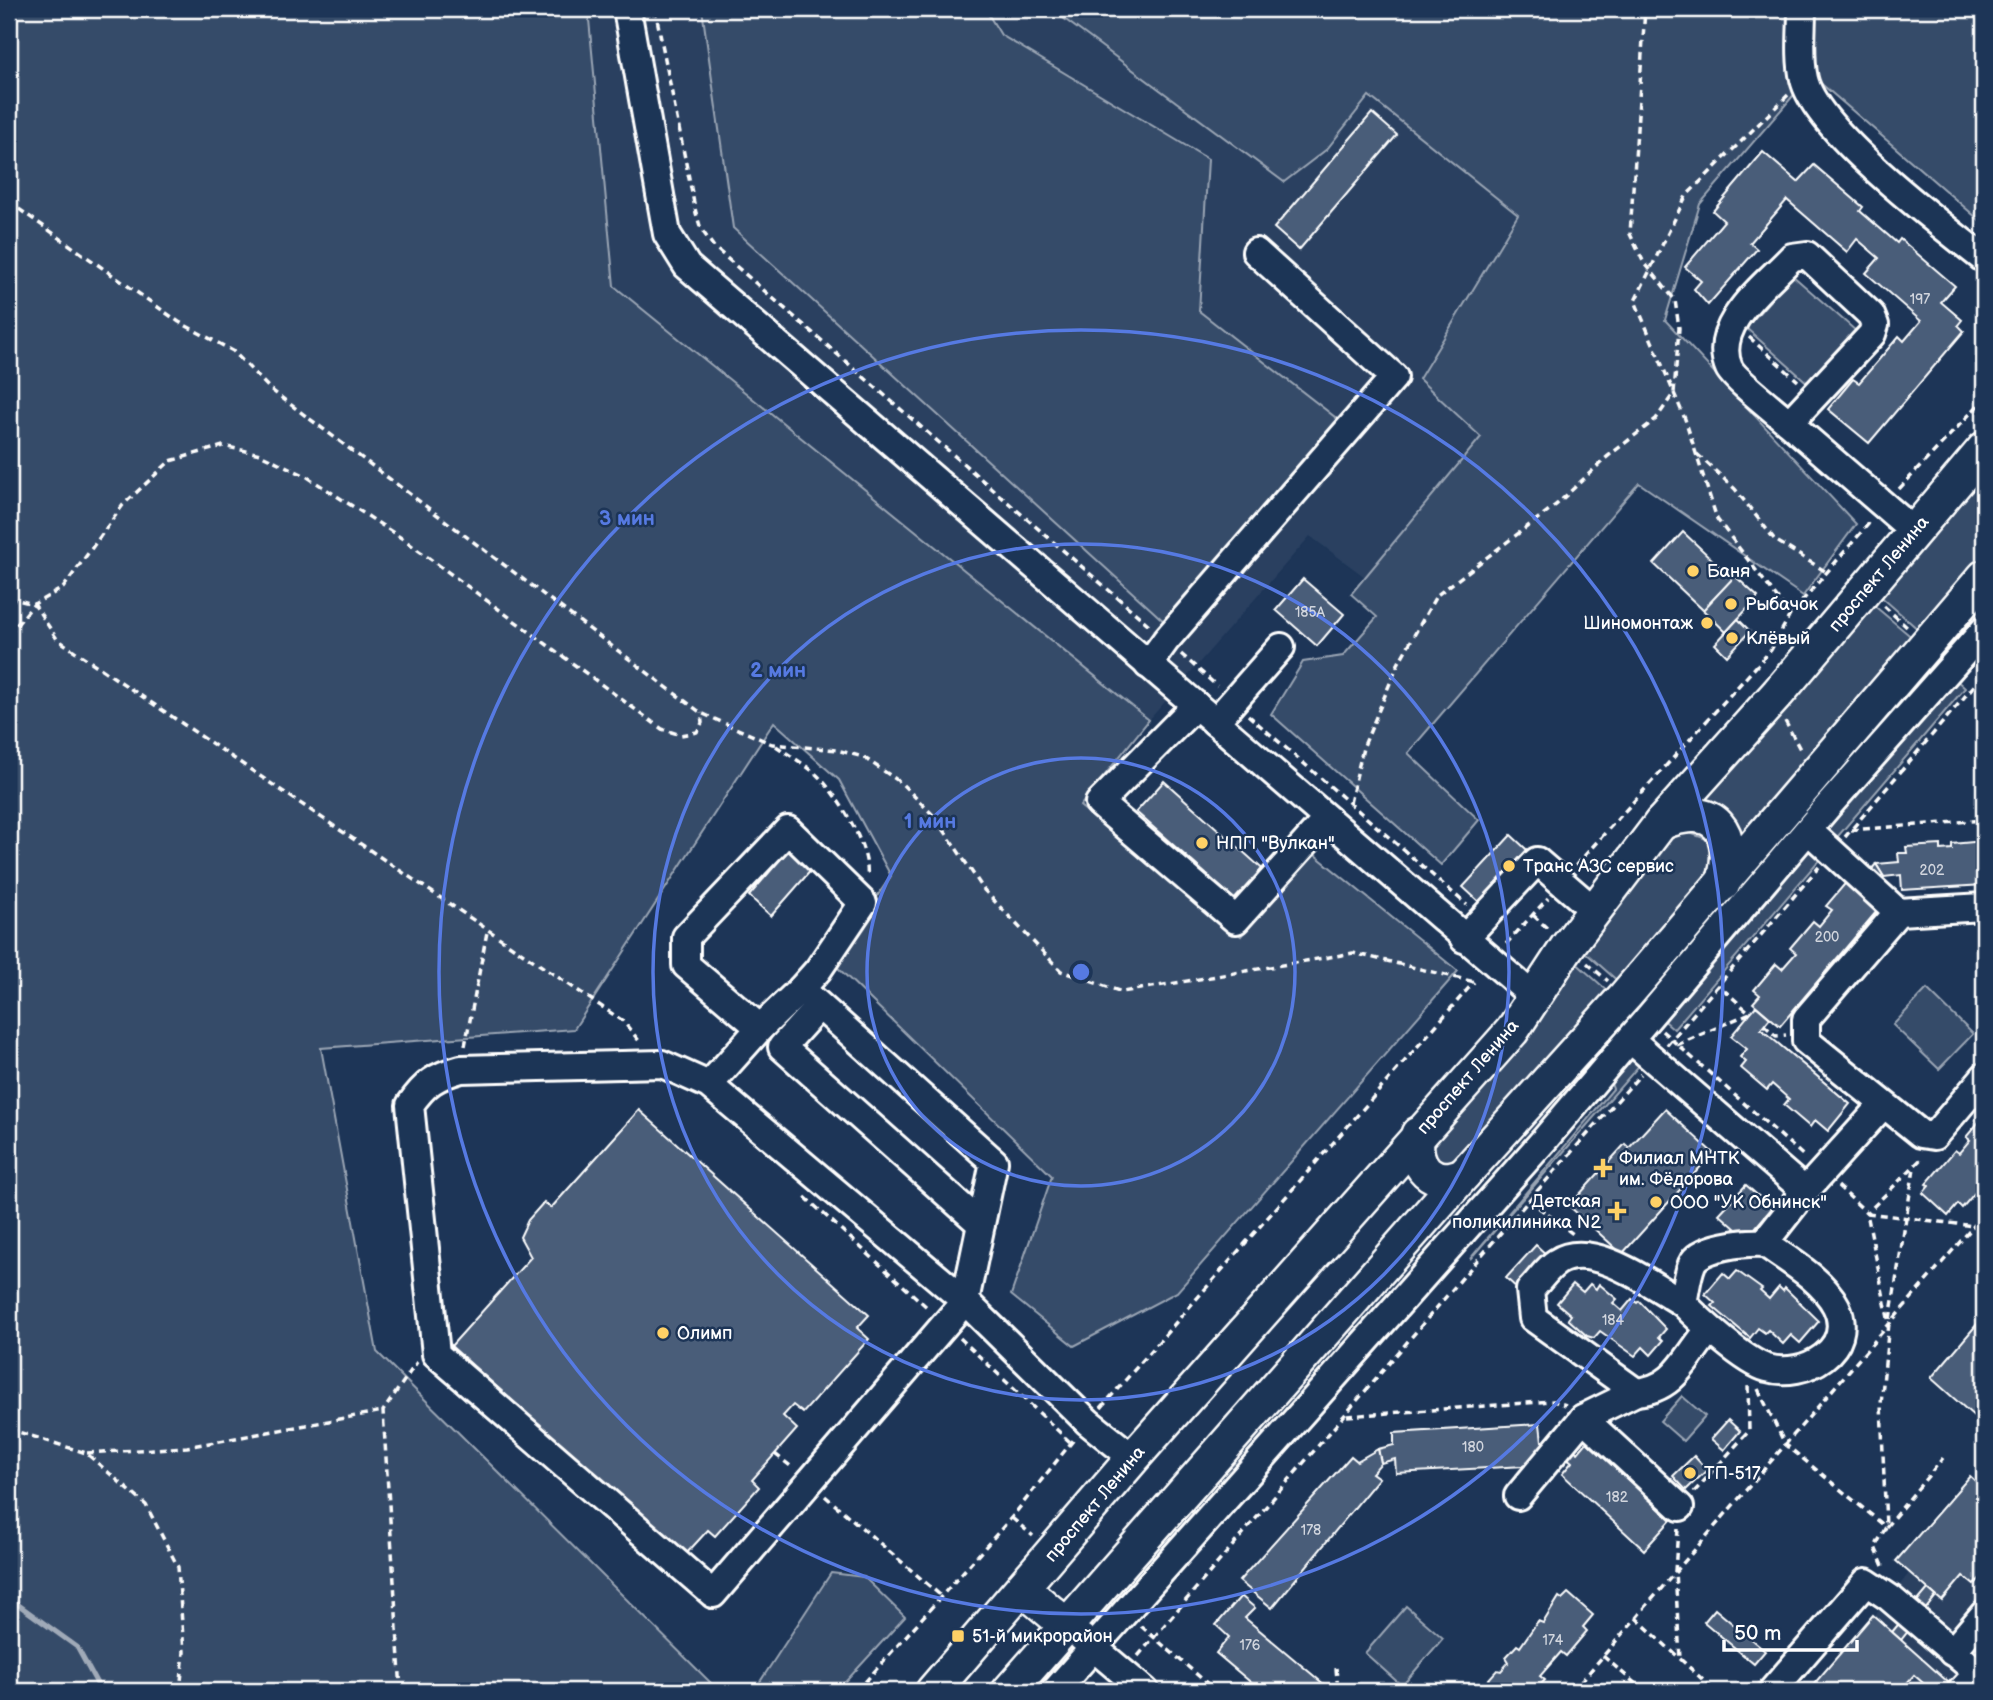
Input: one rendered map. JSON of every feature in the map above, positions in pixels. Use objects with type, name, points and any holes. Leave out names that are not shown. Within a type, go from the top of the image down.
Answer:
[{"type":"main road","name":"проспект Ленина","points":[[933,1691],[1133,1458],[1512,1031],[1567,947],[1661,823],[1778,693],[1984,449]]},
{"type":"main road","points":[[1009,1691],[1516,1116],[1637,1007],[1723,884],[1984,577]]},
{"type":"main road","points":[[1661,823],[1690,815],[1717,825],[1730,850],[1723,884]]},
{"type":"main road","points":[[1418,1134],[1417,1158],[1427,1173],[1443,1180],[1464,1174]]},
{"type":"main road","points":[[1022,1588],[1066,1625]]},
{"type":"street","points":[[626,9],[667,234],[687,267],[1206,713],[1464,939],[1501,950],[1534,997]]},
{"type":"street","points":[[1802,9],[1804,79],[1823,115],[1849,146],[1984,259]]},
{"type":"street","points":[[1148,665],[1166,640],[1394,377],[1256,252]]},
{"type":"street","points":[[1789,423],[1872,334],[1875,325],[1871,315],[1807,255],[1792,257],[1731,322],[1726,346],[1730,369],[1789,423],[1915,532]]},
{"type":"street","points":[[1055,1691],[1631,1040],[1637,1007],[1809,831],[1984,630]]},
{"type":"street","points":[[1281,647],[1233,701],[1206,713],[1099,803],[1236,920],[1327,819]]},
{"type":"street","points":[[760,1028],[686,965],[685,937],[788,831],[863,904],[818,970],[810,998],[782,1047],[981,1224]]},
{"type":"street","points":[[1809,831],[1898,912]]},
{"type":"street","points":[[1464,939],[1537,861],[1595,911]]},
{"type":"street","points":[[1984,907],[1898,912],[1806,1019],[1805,1041],[1921,1134],[1934,1136],[1984,1077]]},
{"type":"street","points":[[709,1085],[760,1028],[810,998]]},
{"type":"street","points":[[810,998],[994,1162],[965,1301],[713,1594],[436,1354],[410,1105],[435,1076],[461,1069],[662,1064],[709,1085],[965,1301],[1088,1422],[1133,1458]]},
{"type":"street","points":[[1631,1040],[1814,1182]]},
{"type":"street","points":[[1764,1243],[1883,1105]]},
{"type":"street","points":[[1516,1116],[1545,1139]]},
{"type":"street","points":[[1636,1392],[1533,1318],[1530,1290],[1558,1261],[1579,1256],[1606,1259],[1683,1303],[1709,1330],[1748,1363],[1765,1368],[1779,1370],[1819,1362],[1835,1350],[1840,1329],[1837,1309],[1827,1292],[1764,1243],[1743,1242],[1702,1253],[1692,1261],[1683,1303]]},
{"type":"street","points":[[1518,1496],[1588,1415],[1636,1392],[1656,1391],[1678,1373],[1689,1354],[1709,1330]]},
{"type":"street","points":[[1588,1415],[1680,1507]]},
{"type":"street","points":[[1772,1691],[1866,1582],[1885,1594],[1978,1672],[1962,1691]]},
{"type":"street","points":[[1952,1652],[1984,1614]]},
{"type":"street","points":[[1066,1625],[1144,1691]]},
{"type":"path","points":[[654,9],[696,214],[701,229],[714,247],[1483,918],[1501,950]]},
{"type":"path","points":[[1349,803],[1363,748],[1398,664],[1436,596],[1557,504],[1607,457],[1656,419],[1674,393],[1679,328],[1675,300],[1643,261],[1630,234],[1645,9]]},
{"type":"path","points":[[9,202],[179,322],[233,351],[270,389],[701,713],[774,744],[817,776],[851,821],[869,865],[863,904]]},
{"type":"path","points":[[1731,322],[1814,395]]},
{"type":"path","points":[[857,1691],[1012,1517],[1088,1422],[1501,950],[1771,650],[1790,615],[1884,505],[1984,400]]},
{"type":"path","points":[[9,634],[34,604],[63,588],[123,505],[170,461],[223,446],[260,454],[306,476],[403,539],[662,729],[681,735],[697,732],[702,723],[701,713]]},
{"type":"path","points":[[1696,453],[1735,489],[1775,540],[1828,573]]},
{"type":"path","points":[[9,598],[34,604],[57,639],[487,932],[624,1021],[662,1064]]},
{"type":"path","points":[[1771,650],[1783,717],[1815,775]]},
{"type":"path","points":[[1123,1673],[1984,674]]},
{"type":"path","points":[[1977,682],[1984,688]]},
{"type":"path","points":[[774,744],[837,750],[863,757],[901,782],[936,818],[984,890],[1061,971],[1122,992],[1353,953],[1475,982]]},
{"type":"path","points":[[1851,830],[1984,820]]},
{"type":"path","points":[[1533,915],[1677,1045],[1814,1182],[1867,1213],[1974,1226]]},
{"type":"path","points":[[461,1069],[487,932]]},
{"type":"path","points":[[1677,1045],[1750,1013],[1718,985]]},
{"type":"path","points":[[1867,1213],[1939,1140],[1934,1136]]},
{"type":"path","points":[[1886,1527],[1881,1404],[1889,1323],[1915,1166]]},
{"type":"path","points":[[795,1188],[946,1324],[1071,1443]]},
{"type":"path","points":[[1529,1200],[1606,1259]]},
{"type":"path","points":[[1867,1213],[1889,1323]]},
{"type":"path","points":[[1573,1691],[1984,1214]]},
{"type":"path","points":[[401,1691],[383,1411],[423,1354]]},
{"type":"path","points":[[1748,1363],[1785,1444],[1886,1527]]},
{"type":"path","points":[[1680,1659],[1675,1572],[1680,1507],[1749,1431],[1748,1363]]},
{"type":"path","points":[[1345,1416],[1553,1401],[1588,1415]]},
{"type":"path","points":[[9,1429],[86,1453],[187,1447],[383,1411]]},
{"type":"path","points":[[86,1453],[146,1505],[178,1567],[184,1652],[180,1691]]},
{"type":"path","points":[[775,1454],[796,1471]]},
{"type":"path","points":[[1885,1594],[1891,1586],[1875,1547],[1886,1527],[1943,1458]]},
{"type":"path","points":[[817,1489],[940,1595]]},
{"type":"path","points":[[1636,1618],[1715,1691]]},
{"type":"path","points":[[1603,1656],[1644,1691]]},
{"type":"path","points":[[1336,1668],[1338,1691]]},
{"type":"shaded area","points":[[9,9],[1576,9],[1571,329],[1365,577],[1310,536],[1149,720],[614,286]]},
{"type":"shaded area","points":[[9,9],[588,9],[614,286],[1149,720],[1080,806],[1241,936],[1310,851],[1458,971],[1177,1292],[1074,1346],[1011,1295],[1052,1176],[832,962],[891,876],[839,780],[774,722],[574,1029],[321,1048],[377,1352],[719,1691],[9,1691]]},
{"type":"shaded area","points":[[702,9],[985,9],[1001,35],[1208,159],[1199,311],[1340,421],[1167,624],[733,228]]},
{"type":"shaded area","points":[[1051,9],[1984,9],[1984,224],[1811,75],[1700,204],[1665,320],[1856,524],[1803,596],[1639,483],[1408,753],[1479,820],[1441,865],[1271,714],[1303,662],[1343,656],[1377,617],[1351,594],[1481,437],[1419,379],[1518,215],[1369,96],[1327,149],[1284,182]]},
{"type":"shaded area","points":[[1792,275],[1856,331],[1810,385],[1746,328]]},
{"type":"shaded area","points":[[1984,472],[1984,557],[1920,631],[1878,594]]},
{"type":"shaded area","points":[[1871,603],[1914,639],[1742,835],[1726,812],[1700,803]]},
{"type":"shaded area","points":[[1953,677],[1965,688],[1833,842],[1824,831]]},
{"type":"shaded area","points":[[1687,832],[1712,841],[1719,868],[1621,984],[1585,952],[1636,876],[1671,836]]},
{"type":"shaded area","points":[[1808,846],[1826,852],[1674,1029],[1660,1017]]},
{"type":"shaded area","points":[[1574,961],[1609,992],[1463,1167],[1445,1168],[1432,1154],[1433,1141]]},
{"type":"shaded area","points":[[1927,989],[1973,1034],[1939,1069],[1893,1025]]},
{"type":"shaded area","points":[[1627,1054],[1644,1060],[1470,1259],[1613,1089],[1608,1075]]},
{"type":"shaded area","points":[[1682,1396],[1705,1416],[1683,1441],[1660,1421]]},
{"type":"shaded area","points":[[1970,1476],[1984,1489],[1984,1691],[1808,1691],[1909,1573],[1896,1561]]},
{"type":"shaded area","points":[[831,1573],[864,1577],[905,1617],[837,1691],[754,1691]]},
{"type":"shaded area","points":[[1406,1606],[1443,1638],[1402,1686],[1365,1653]]},
{"type":"building","points":[[1372,113],[1397,135],[1299,250],[1274,228]]},
{"type":"building","points":[[1763,152],[1798,182],[1814,165],[1863,207],[1860,211],[1897,243],[1900,239],[1955,286],[1941,302],[1962,320],[1958,325],[1964,331],[1869,443],[1828,409],[1853,379],[1859,383],[1899,336],[1904,341],[1921,321],[1866,273],[1879,258],[1857,239],[1847,252],[1787,200],[1750,243],[1757,249],[1708,305],[1694,289],[1701,281],[1685,267],[1724,221],[1713,211]]},
{"type":"building","name":"Баня","points":[[1683,532],[1733,579],[1703,610],[1654,564]]},
{"type":"building","name":"Рыбачок","points":[[1735,576],[1758,597],[1726,632],[1703,610]]},
{"type":"building","points":[[1303,579],[1344,614],[1317,646],[1276,610]]},
{"type":"building","name":"Клёвый","points":[[1738,619],[1750,631],[1727,656],[1715,644]]},
{"type":"building","name":"НПП \"Вулкан\"","points":[[1164,781],[1268,874],[1241,905],[1136,812]]},
{"type":"building","points":[[1511,835],[1538,860],[1490,912],[1463,887]]},
{"type":"building","points":[[1984,841],[1984,885],[1902,890],[1901,875],[1884,877],[1876,864],[1899,862],[1898,853],[1907,853],[1906,847],[1941,845],[1941,850],[1952,849],[1952,844]]},
{"type":"building","points":[[790,848],[813,868],[771,916],[749,896]]},
{"type":"building","points":[[1876,864],[1884,877],[1876,888],[1888,898],[1780,1026],[1753,1003],[1760,995],[1754,990],[1776,964],[1782,969],[1796,953],[1790,948],[1813,921],[1819,926],[1832,910],[1826,906],[1849,879],[1864,878]]},
{"type":"building","points":[[1756,1006],[1770,1018],[1761,1029],[1850,1104],[1828,1131],[1815,1120],[1810,1127],[1784,1105],[1789,1099],[1772,1084],[1767,1090],[1741,1068],[1746,1062],[1740,1057],[1747,1049],[1731,1036]]},
{"type":"building","points":[[1665,1109],[1713,1153],[1622,1254],[1569,1206],[1625,1144],[1629,1148]]},
{"type":"building","name":"Олимп","points":[[639,1110],[869,1315],[857,1328],[869,1339],[803,1413],[793,1405],[783,1416],[797,1429],[752,1480],[759,1487],[715,1536],[708,1530],[685,1555],[451,1346],[531,1257],[520,1237],[528,1220],[544,1202],[551,1208]]},
{"type":"building","points":[[1984,1116],[1984,1174],[1981,1178],[1984,1182],[1962,1208],[1958,1204],[1948,1216],[1923,1193],[1929,1186],[1926,1184],[1955,1150],[1959,1153],[1970,1140],[1966,1137]]},
{"type":"building","points":[[1746,1185],[1772,1208],[1755,1228],[1736,1229],[1719,1214]]},
{"type":"building","points":[[1536,1245],[1549,1257],[1519,1290],[1506,1278]]},
{"type":"building","points":[[1737,1271],[1762,1289],[1760,1291],[1769,1299],[1779,1287],[1783,1291],[1785,1288],[1819,1321],[1800,1343],[1791,1335],[1783,1344],[1768,1330],[1765,1333],[1758,1328],[1750,1338],[1712,1306],[1715,1303],[1705,1294],[1723,1273],[1730,1279]]},
{"type":"building","points":[[1573,1284],[1583,1292],[1590,1284],[1596,1289],[1599,1284],[1617,1299],[1613,1303],[1622,1311],[1632,1299],[1637,1303],[1639,1301],[1666,1329],[1659,1337],[1663,1341],[1651,1355],[1643,1347],[1635,1356],[1600,1331],[1594,1338],[1587,1336],[1568,1319],[1571,1315],[1557,1303]]},
{"type":"building","points":[[1984,1316],[1984,1425],[1931,1378]]},
{"type":"building","points":[[1728,1420],[1740,1431],[1724,1450],[1711,1439]]},
{"type":"building","points":[[1540,1424],[1542,1441],[1562,1442],[1543,1465],[1396,1473],[1395,1459],[1381,1463],[1378,1449],[1394,1445],[1394,1433]]},
{"type":"building","points":[[1562,1442],[1578,1453],[1587,1442],[1671,1520],[1644,1550],[1562,1474],[1572,1462],[1558,1450]]},
{"type":"building","points":[[1378,1449],[1381,1463],[1372,1473],[1379,1478],[1272,1608],[1239,1581],[1351,1456],[1357,1461]]},
{"type":"building","name":"ТП-517","points":[[1694,1456],[1707,1470],[1686,1490],[1673,1476]]},
{"type":"building","points":[[1970,1476],[1984,1489],[1984,1574],[1974,1585],[1963,1576],[1942,1601],[1896,1561]]},
{"type":"building","points":[[1928,1589],[1936,1596],[1901,1640],[1892,1632]]},
{"type":"building","points":[[1568,1593],[1593,1615],[1583,1627],[1587,1631],[1566,1656],[1561,1652],[1540,1676],[1545,1680],[1535,1691],[1478,1691],[1497,1670],[1501,1671],[1509,1662],[1506,1657],[1517,1645],[1520,1647],[1538,1621],[1543,1623],[1559,1597],[1562,1599]]},
{"type":"building","points":[[1241,1596],[1255,1608],[1245,1618],[1332,1691],[1261,1691],[1216,1653],[1229,1637],[1216,1625]]},
{"type":"building","points":[[1715,1609],[1765,1651],[1754,1664],[1704,1622]]},
{"type":"building","points":[[1873,1615],[1958,1691],[1932,1691],[1914,1675],[1900,1691],[1808,1691]]},
{"type":"waterway","points":[[9,1598],[77,1647],[101,1691]]},
{"type":"place","name":"Баня","points":[[1693,571]]},
{"type":"place","name":"Рыбачок","points":[[1731,604]]},
{"type":"place","name":"Шиномонтаж","points":[[1707,623]]},
{"type":"place","name":"Клёвый","points":[[1732,638]]},
{"type":"place","name":"НПП \"Вулкан\"","points":[[1202,843]]},
{"type":"place","name":"Транс АЗС сервис","points":[[1509,866]]},
{"type":"place","name":"Филиал МНТК им. Фёдорова","points":[[1603,1168]]},
{"type":"place","name":"ООО \"УК Обнинск\"","points":[[1656,1202]]},
{"type":"place","name":"Детская поликилиника N2","points":[[1617,1211]]},
{"type":"place","name":"Олимп","points":[[663,1333]]},
{"type":"place","name":"ТП-517","points":[[1690,1473]]},
{"type":"place","name":"51-й микрорайон","points":[[958,1636]]}]
